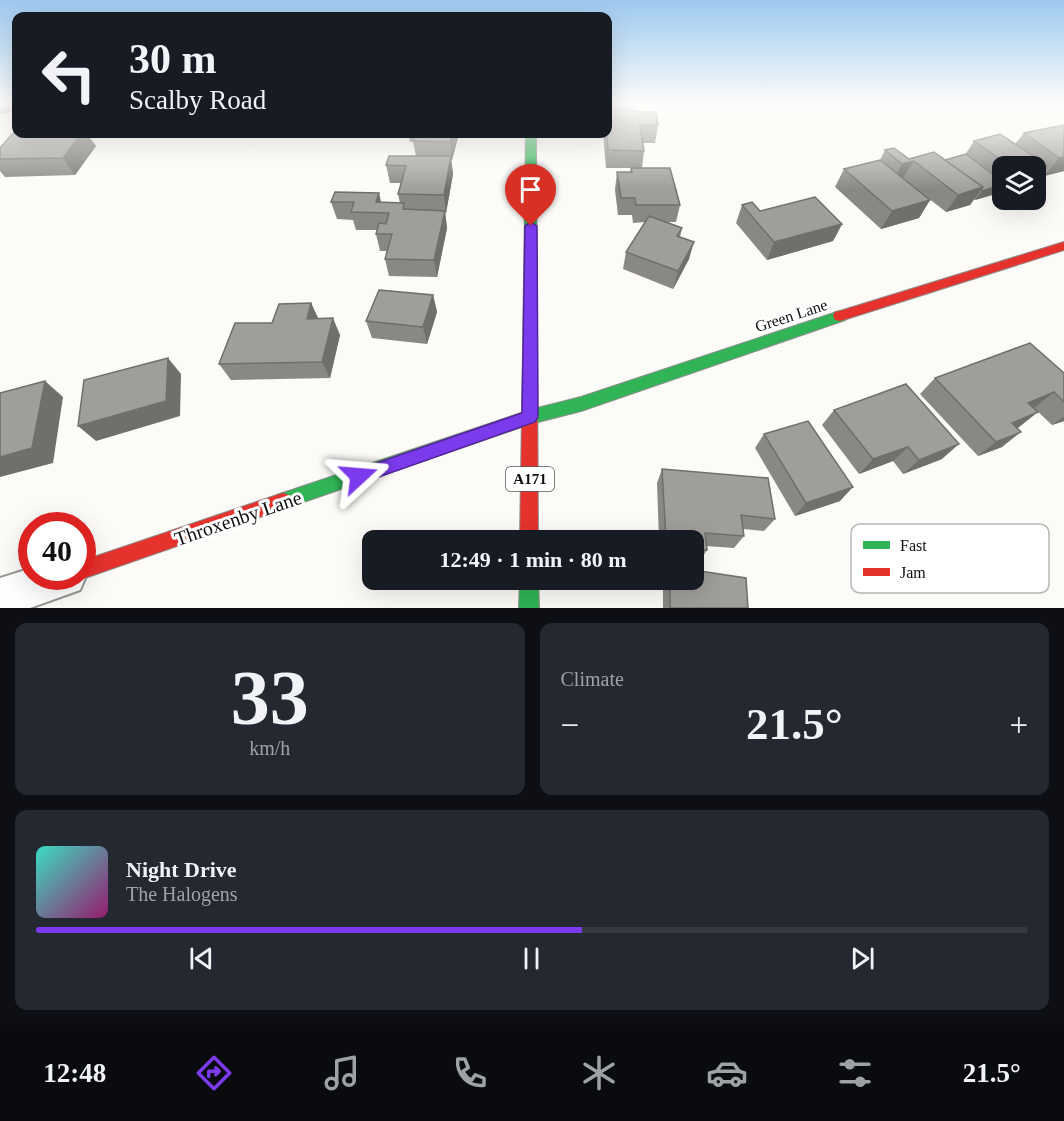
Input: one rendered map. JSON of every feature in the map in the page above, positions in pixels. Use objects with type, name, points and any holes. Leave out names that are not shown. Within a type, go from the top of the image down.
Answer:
[{"type":"main road","name":"A171","points":[[530,530],[531,138]]},
{"type":"main road","name":"Green Lane","points":[[530,417],[581,404],[806,327],[1064,246]]},
{"type":"main road","name":"Throxenby Lane","points":[[96,565],[530,417]]},
{"type":"main road","points":[[529,590],[529,608]]},
{"type":"street","points":[[0,598],[24,590]]},
{"type":"building","points":[[612,133],[641,133],[644,151],[608,150],[607,138],[612,138]]},
{"type":"building","points":[[1025,133],[1064,133],[1064,157],[1059,158]]},
{"type":"building","points":[[12,134],[12,138],[78,138],[63,158],[0,159],[0,148]]},
{"type":"building","points":[[1000,134],[1033,156],[996,156],[974,141]]},
{"type":"building","points":[[414,138],[451,138],[450,142],[413,141]]},
{"type":"building","points":[[894,148],[909,159],[934,152],[983,187],[958,195],[914,161],[902,164],[885,150]]},
{"type":"building","points":[[966,154],[992,174],[992,188],[982,191],[983,187],[945,160]]},
{"type":"building","points":[[389,156],[451,156],[444,195],[398,194],[406,166],[386,165]]},
{"type":"building","points":[[880,160],[930,200],[892,211],[844,169]]},
{"type":"building","points":[[631,168],[670,168],[680,205],[636,205],[635,198],[621,198],[617,172],[632,172]]},
{"type":"building","points":[[335,192],[379,193],[376,202],[404,203],[403,209],[445,211],[434,260],[385,259],[392,234],[376,234],[379,223],[386,224],[389,213],[351,212],[354,202],[331,202]]},
{"type":"building","points":[[815,197],[842,224],[774,242],[742,205],[752,202],[760,211]]},
{"type":"building","points":[[649,216],[682,228],[677,236],[694,242],[678,271],[626,252]]},
{"type":"building","points":[[379,290],[433,295],[423,327],[366,321]]},
{"type":"building","points":[[311,303],[307,319],[333,318],[322,362],[219,364],[235,323],[272,323],[279,304]]},
{"type":"building","points":[[1030,343],[1064,373],[1064,402],[1054,392],[1028,403],[1038,412],[1012,423],[1021,432],[996,442],[935,378]]},
{"type":"building","points":[[168,358],[166,401],[78,426],[84,380]]},
{"type":"building","points":[[45,381],[32,448],[0,457],[0,393]]},
{"type":"building","points":[[906,384],[959,444],[919,460],[908,447],[873,459],[834,410]]},
{"type":"building","points":[[808,421],[853,487],[806,503],[764,434]]},
{"type":"building","points":[[662,469],[768,478],[775,519],[741,515],[744,536],[705,533],[707,550],[704,550],[704,530],[665,530]]},
{"type":"building","points":[[704,572],[746,578],[748,608],[670,608],[670,590],[704,590]]},
{"type":"traffic: fast","points":[[530,353],[531,138]]},
{"type":"traffic: fast","points":[[283,501],[530,417],[581,404],[840,316]]},
{"type":"traffic: fast","points":[[529,590],[529,608]]},
{"type":"traffic: jam","points":[[840,316],[1064,246]]},
{"type":"traffic: jam","points":[[529,530],[530,353]]},
{"type":"traffic: jam","points":[[96,565],[283,501]]},
{"type":"route","points":[[359,476],[530,417],[531,226]]}]
